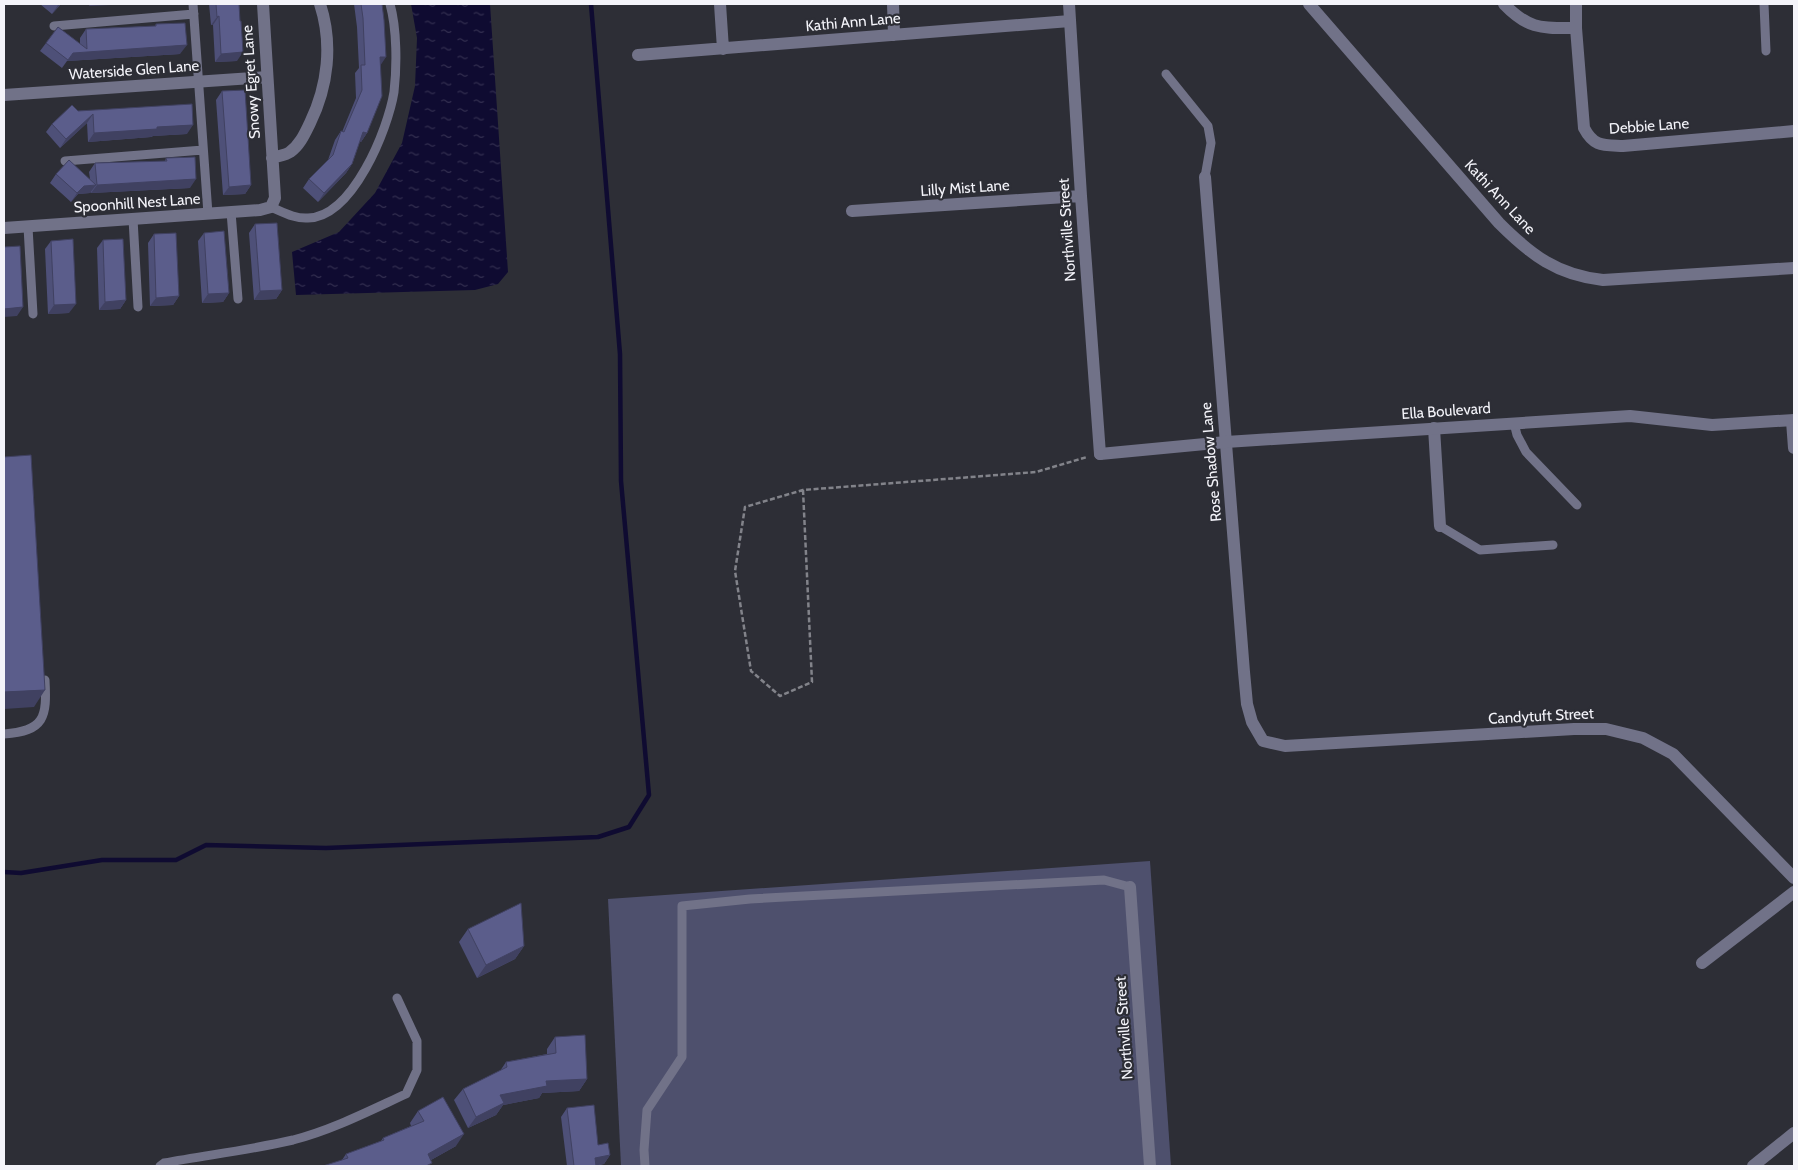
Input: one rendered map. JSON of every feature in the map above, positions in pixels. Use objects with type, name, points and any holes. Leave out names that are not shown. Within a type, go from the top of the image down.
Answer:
[{"type":"street","name":"Snowy Egret Lane","points":[[263,4],[275,198],[271,207]]},
{"type":"street","name":"Snowy Egret Lane","points":[[272,158],[290,152],[304,137],[317,110],[327,73],[328,39],[320,4]]},
{"type":"street","points":[[720,4],[723,49]]},
{"type":"street","points":[[893,4],[894,35]]},
{"type":"street","name":"Northville Street","points":[[1069,4],[1100,454]]},
{"type":"street","name":"Kathi Ann Lane","points":[[1309,4],[1499,223],[1530,252],[1547,263],[1574,275],[1603,280],[1794,268]]},
{"type":"street","points":[[1504,4],[1525,22],[1543,28],[1576,28]]},
{"type":"street","name":"Debbie Lane","points":[[1576,4],[1576,28],[1584,128],[1589,138],[1601,145],[1623,146],[1794,131]]},
{"type":"street","name":"Kathi Ann Lane","points":[[638,55],[1070,22]]},
{"type":"street","name":"Waterside Glen Lane","points":[[4,95],[267,77]]},
{"type":"street","name":"Rose Shadow Lane","points":[[1205,177],[1247,704],[1252,722],[1263,741]]},
{"type":"street","name":"Lilly Mist Lane","points":[[852,212],[1081,196]]},
{"type":"street","name":"Spoonhill Nest Lane","points":[[4,228],[260,210],[271,207]]},
{"type":"street","name":"Ella Boulevard","points":[[1100,454],[1226,442],[1630,416],[1712,425],[1793,420]]},
{"type":"street","points":[[1793,420],[1794,448]]},
{"type":"street","points":[[1434,428],[1440,526]]},
{"type":"street","name":"Candytuft Street","points":[[1263,741],[1285,746],[1582,729],[1606,729],[1643,738],[1673,754],[1794,878]]},
{"type":"street","name":"Northville Street","points":[[1130,886],[1150,1166]]},
{"type":"street","points":[[1702,963],[1794,892]]},
{"type":"street","points":[[1753,1166],[1794,1133]]},
{"type":"lane","points":[[193,4],[208,214]]},
{"type":"lane","points":[[271,207],[291,216],[308,218],[324,214],[345,199],[357,183],[378,147],[394,94],[397,57],[390,4]]},
{"type":"lane","points":[[1764,4],[1766,50]]},
{"type":"lane","points":[[54,26],[194,14]]},
{"type":"lane","points":[[1166,74],[1208,126],[1211,143],[1205,177]]},
{"type":"lane","points":[[65,161],[203,150]]},
{"type":"lane","points":[[232,212],[238,299]]},
{"type":"lane","points":[[133,219],[138,307]]},
{"type":"lane","points":[[28,226],[33,314]]},
{"type":"lane","points":[[1514,423],[1517,435],[1526,452],[1577,505]]},
{"type":"lane","points":[[1440,526],[1480,550],[1554,545]]},
{"type":"lane","points":[[4,734],[26,731],[32,728],[42,716],[46,702],[44,672]]},
{"type":"lane","points":[[645,1166],[644,1150],[647,1110],[682,1057],[682,906],[750,899],[1104,880],[1130,886]]},
{"type":"lane","points":[[160,1166],[164,1163],[247,1150],[295,1139],[346,1122],[406,1094],[417,1070],[417,1041],[397,998]]},
{"type":"path","points":[[803,490],[812,682],[780,696],[751,671],[735,571],[745,507],[803,490],[1036,472],[1100,454]]},
{"type":"shaded area","points":[[1150,861],[1171,1166],[621,1166],[608,899]]},
{"type":"water","points":[[411,4],[490,4],[508,272],[498,284],[475,290],[296,295],[292,252],[339,232],[375,193],[402,143],[415,86],[417,38]]},
{"type":"building","points":[[216,4],[239,4],[243,52],[221,54],[219,16],[217,17]]},
{"type":"building","points":[[361,4],[382,4],[386,57],[380,57],[382,96],[367,133],[363,132],[352,164],[324,193],[309,179],[333,155],[341,131],[344,132],[362,90],[361,65],[365,65]]},
{"type":"building","points":[[185,23],[187,45],[73,53],[68,60],[46,43],[58,27],[87,49],[86,29]]},
{"type":"building","points":[[245,90],[251,185],[229,187],[222,91]]},
{"type":"building","points":[[192,104],[193,125],[94,133],[93,114],[66,139],[52,124],[72,105],[78,111]]},
{"type":"building","points":[[195,157],[196,179],[97,185],[95,163],[167,161],[166,158]]},
{"type":"building","points":[[69,160],[96,185],[84,186],[77,193],[56,174]]},
{"type":"building","points":[[277,223],[282,290],[260,291],[255,224]]},
{"type":"building","points":[[224,231],[229,293],[208,294],[204,233]]},
{"type":"building","points":[[176,233],[179,296],[156,298],[154,234]]},
{"type":"building","points":[[73,239],[76,304],[54,305],[51,241]]},
{"type":"building","points":[[123,239],[126,300],[105,302],[103,240]]},
{"type":"building","points":[[20,246],[23,307],[4,309],[4,247]]},
{"type":"building","points":[[31,455],[45,690],[4,692],[4,457]]},
{"type":"building","points":[[521,903],[524,946],[486,965],[468,929]]},
{"type":"building","points":[[585,1035],[587,1079],[546,1081],[547,1086],[500,1095],[504,1103],[476,1117],[463,1089],[507,1067],[506,1062],[556,1053],[555,1037]]},
{"type":"building","points":[[443,1097],[464,1134],[428,1154],[432,1163],[426,1166],[323,1166],[348,1158],[346,1154],[384,1140],[383,1138],[424,1121],[418,1111]]},
{"type":"building","points":[[594,1105],[598,1145],[608,1143],[610,1155],[595,1158],[596,1166],[574,1166],[567,1108]]},
{"type":"waterway","points":[[4,872],[21,873],[102,860],[176,860],[206,845],[326,848],[598,837],[629,827],[649,795],[621,481],[620,354],[591,4]]}]
